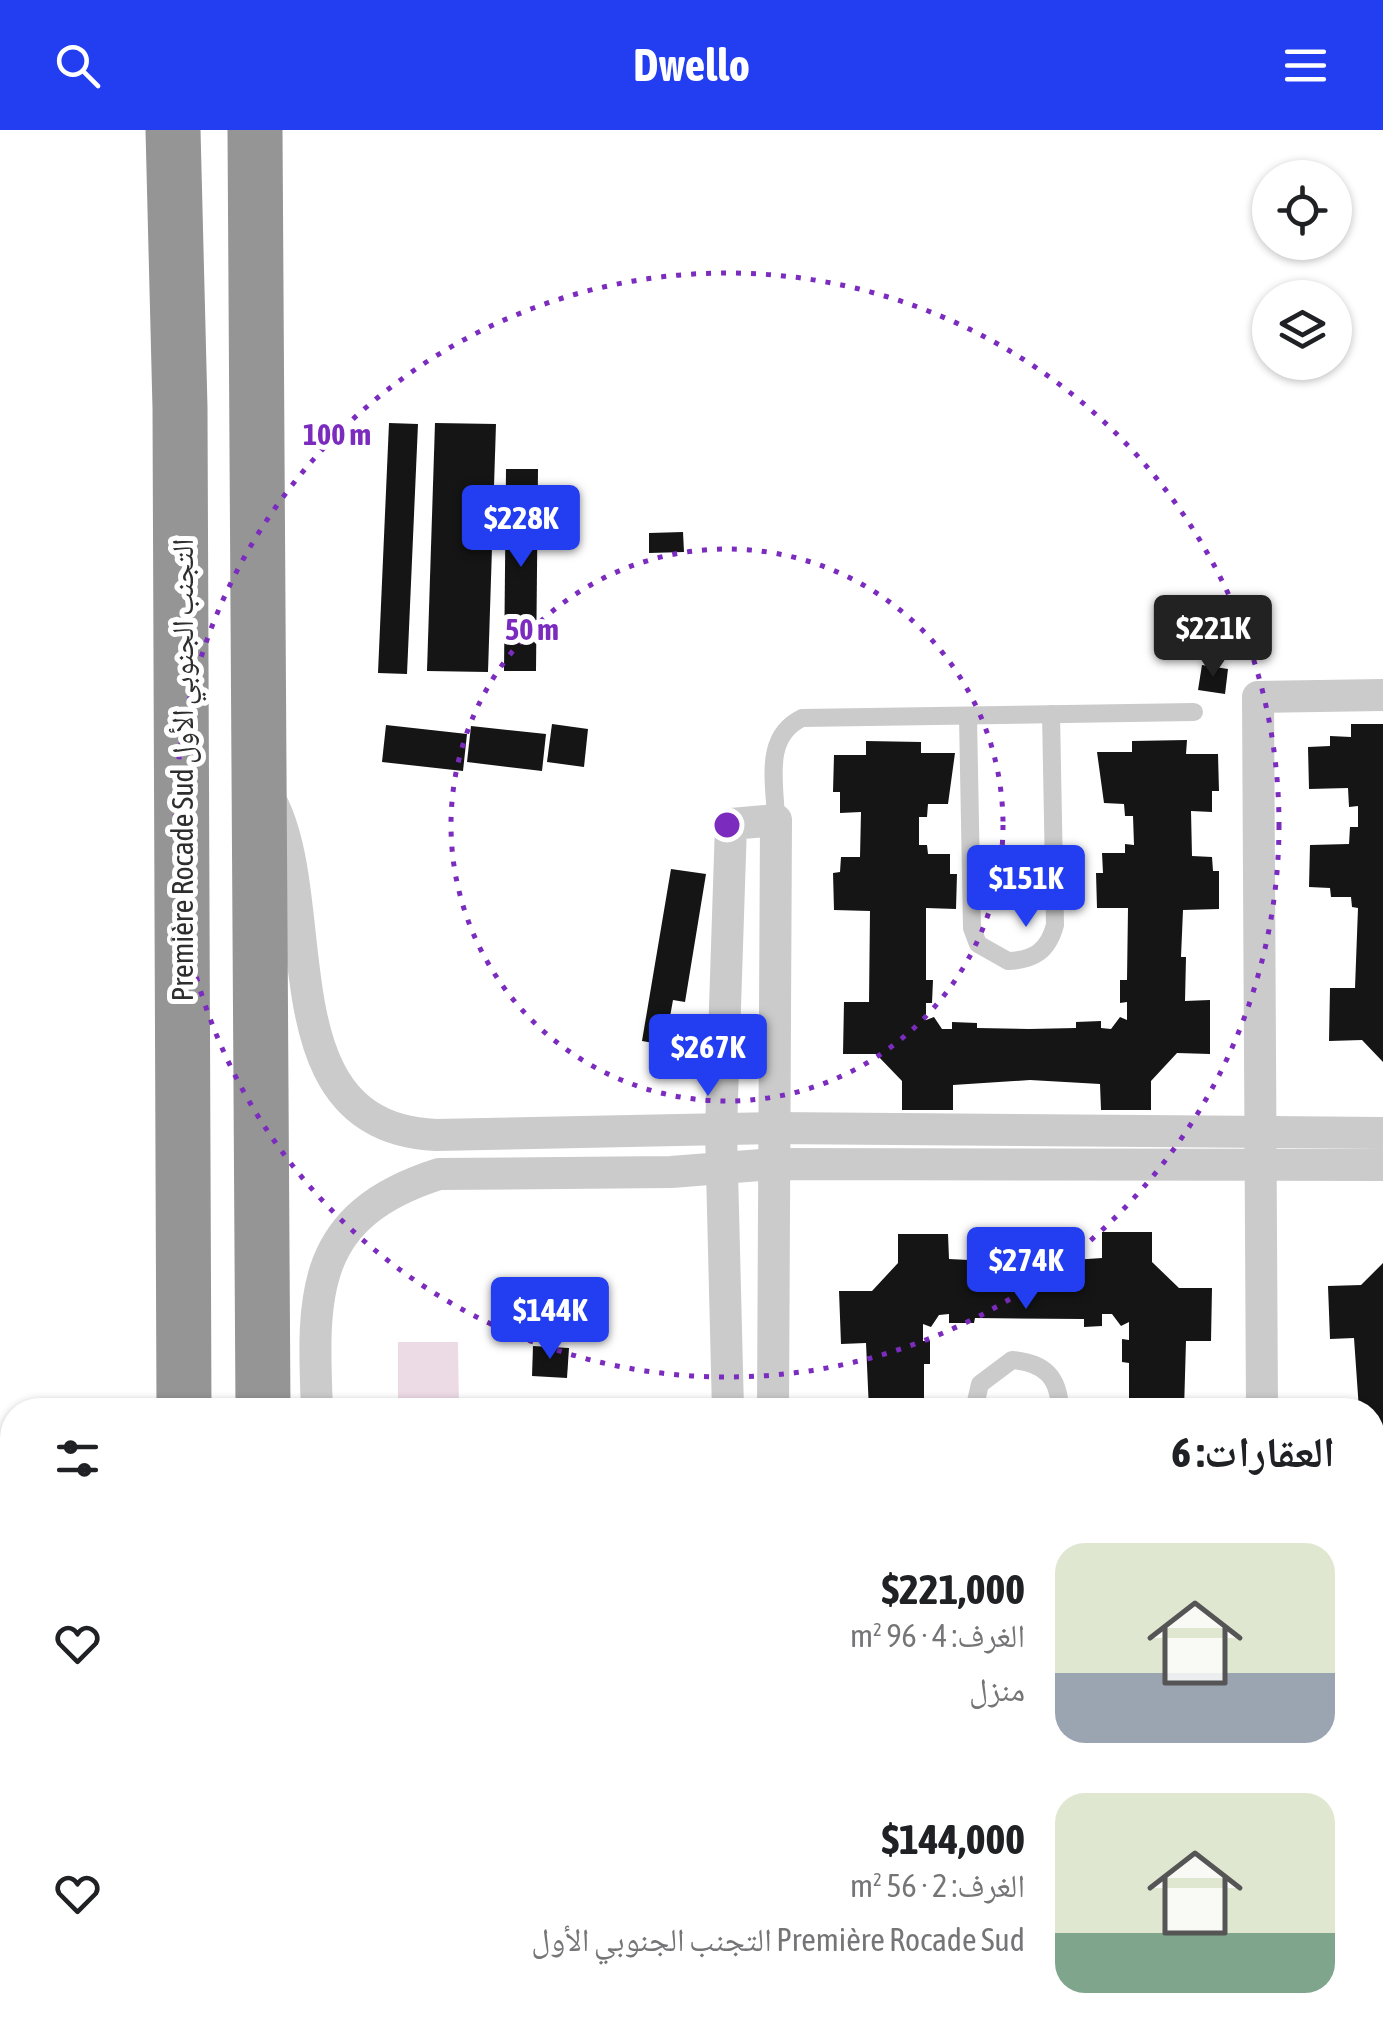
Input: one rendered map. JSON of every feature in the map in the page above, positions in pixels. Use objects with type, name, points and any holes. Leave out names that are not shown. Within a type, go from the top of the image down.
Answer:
[{"type":"highway","name":"Première Rocade Sud التجنب الجنوبي الأول","points":[[174,130],[180,428],[184,1398]]},
{"type":"highway","points":[[255,130],[263,1398]]},
{"type":"highway","points":[[257,218],[276,130]]},
{"type":"street","points":[[1262,1398],[1258,697],[1383,696]]},
{"type":"street","points":[[259,777],[279,817],[290,854],[310,1020],[336,1084],[373,1119],[414,1134],[774,1128],[1262,1150],[1383,1166]]},
{"type":"street","points":[[728,1398],[721,1130],[731,824],[776,820],[773,1398]]},
{"type":"street","points":[[317,1398],[315,1300],[326,1264],[345,1232],[388,1195],[439,1174],[1262,1150],[1383,1133]]},
{"type":"lane","points":[[776,820],[775,742],[788,725],[802,718],[1194,712]]},
{"type":"lane","points":[[968,717],[972,928],[978,944],[1008,961],[1037,955],[1050,942],[1055,925],[1051,714]]},
{"type":"lane","points":[[977,1398],[980,1384],[1012,1360],[1032,1362],[1048,1372],[1059,1386],[1060,1398]]},
{"type":"shaded area","points":[[398,1342],[458,1342],[459,1398],[398,1398]]},
{"type":"building","points":[[389,423],[418,424],[407,674],[378,673]]},
{"type":"building","points":[[435,423],[496,424],[488,672],[427,671]]},
{"type":"building","points":[[506,469],[538,469],[536,671],[504,671]]},
{"type":"building","points":[[683,532],[684,552],[649,553],[649,533]]},
{"type":"building","points":[[1202,665],[1228,669],[1225,694],[1198,690]]},
{"type":"building","points":[[552,724],[588,729],[584,767],[547,762]]},
{"type":"building","points":[[1351,724],[1383,724],[1383,1062],[1362,1040],[1329,1041],[1330,988],[1355,988],[1358,908],[1352,907],[1351,897],[1331,897],[1330,888],[1309,887],[1310,845],[1349,844],[1350,827],[1358,827],[1358,806],[1349,807],[1348,788],[1309,789],[1308,747],[1330,746],[1330,736],[1351,737]]},
{"type":"building","points":[[386,725],[467,734],[463,771],[382,762]]},
{"type":"building","points":[[471,726],[546,734],[542,771],[467,762]]},
{"type":"building","points":[[1187,740],[1186,754],[1218,754],[1219,791],[1212,791],[1212,812],[1191,811],[1192,856],[1212,857],[1213,871],[1219,871],[1219,909],[1183,910],[1181,957],[1186,957],[1185,1001],[1210,1000],[1210,1054],[1177,1053],[1151,1081],[1151,1110],[1101,1110],[1100,1084],[1030,1080],[953,1085],[953,1110],[902,1110],[902,1081],[876,1054],[843,1054],[844,1002],[869,1002],[870,911],[834,910],[833,873],[840,872],[841,857],[860,857],[861,812],[840,813],[840,792],[833,792],[834,755],[866,755],[866,741],[921,742],[921,753],[955,753],[948,804],[928,804],[927,817],[919,817],[919,845],[927,845],[928,854],[950,854],[950,874],[957,874],[956,909],[926,908],[926,980],[933,980],[926,1020],[934,1017],[942,1029],[952,1029],[952,1022],[977,1023],[977,1028],[1029,1029],[1076,1028],[1076,1022],[1101,1021],[1101,1028],[1111,1029],[1120,1017],[1127,1020],[1127,1002],[1120,1003],[1120,980],[1127,980],[1128,908],[1097,908],[1096,873],[1103,873],[1102,853],[1125,853],[1125,844],[1134,845],[1133,816],[1125,816],[1124,804],[1104,803],[1097,752],[1132,752],[1132,741]]},
{"type":"building","points":[[671,869],[706,874],[685,1002],[673,1000],[665,1045],[642,1041]]},
{"type":"building","points":[[1102,1232],[1152,1232],[1152,1262],[1179,1288],[1212,1288],[1211,1341],[1186,1341],[1184,1398],[1129,1398],[1129,1363],[1122,1362],[1122,1339],[1129,1340],[1129,1322],[1121,1326],[1112,1314],[1102,1314],[1102,1326],[1084,1327],[1084,1319],[975,1318],[974,1323],[949,1323],[949,1314],[939,1315],[931,1327],[923,1324],[923,1341],[930,1341],[930,1364],[924,1364],[924,1398],[868,1398],[866,1343],[841,1344],[839,1291],[872,1291],[898,1263],[898,1234],[948,1234],[949,1259],[1029,1263],[1102,1258]]},
{"type":"building","points":[[1383,1263],[1383,1398],[1358,1398],[1354,1338],[1330,1339],[1328,1286],[1361,1285]]},
{"type":"building","points":[[533,1346],[569,1348],[567,1378],[532,1376]]}]
